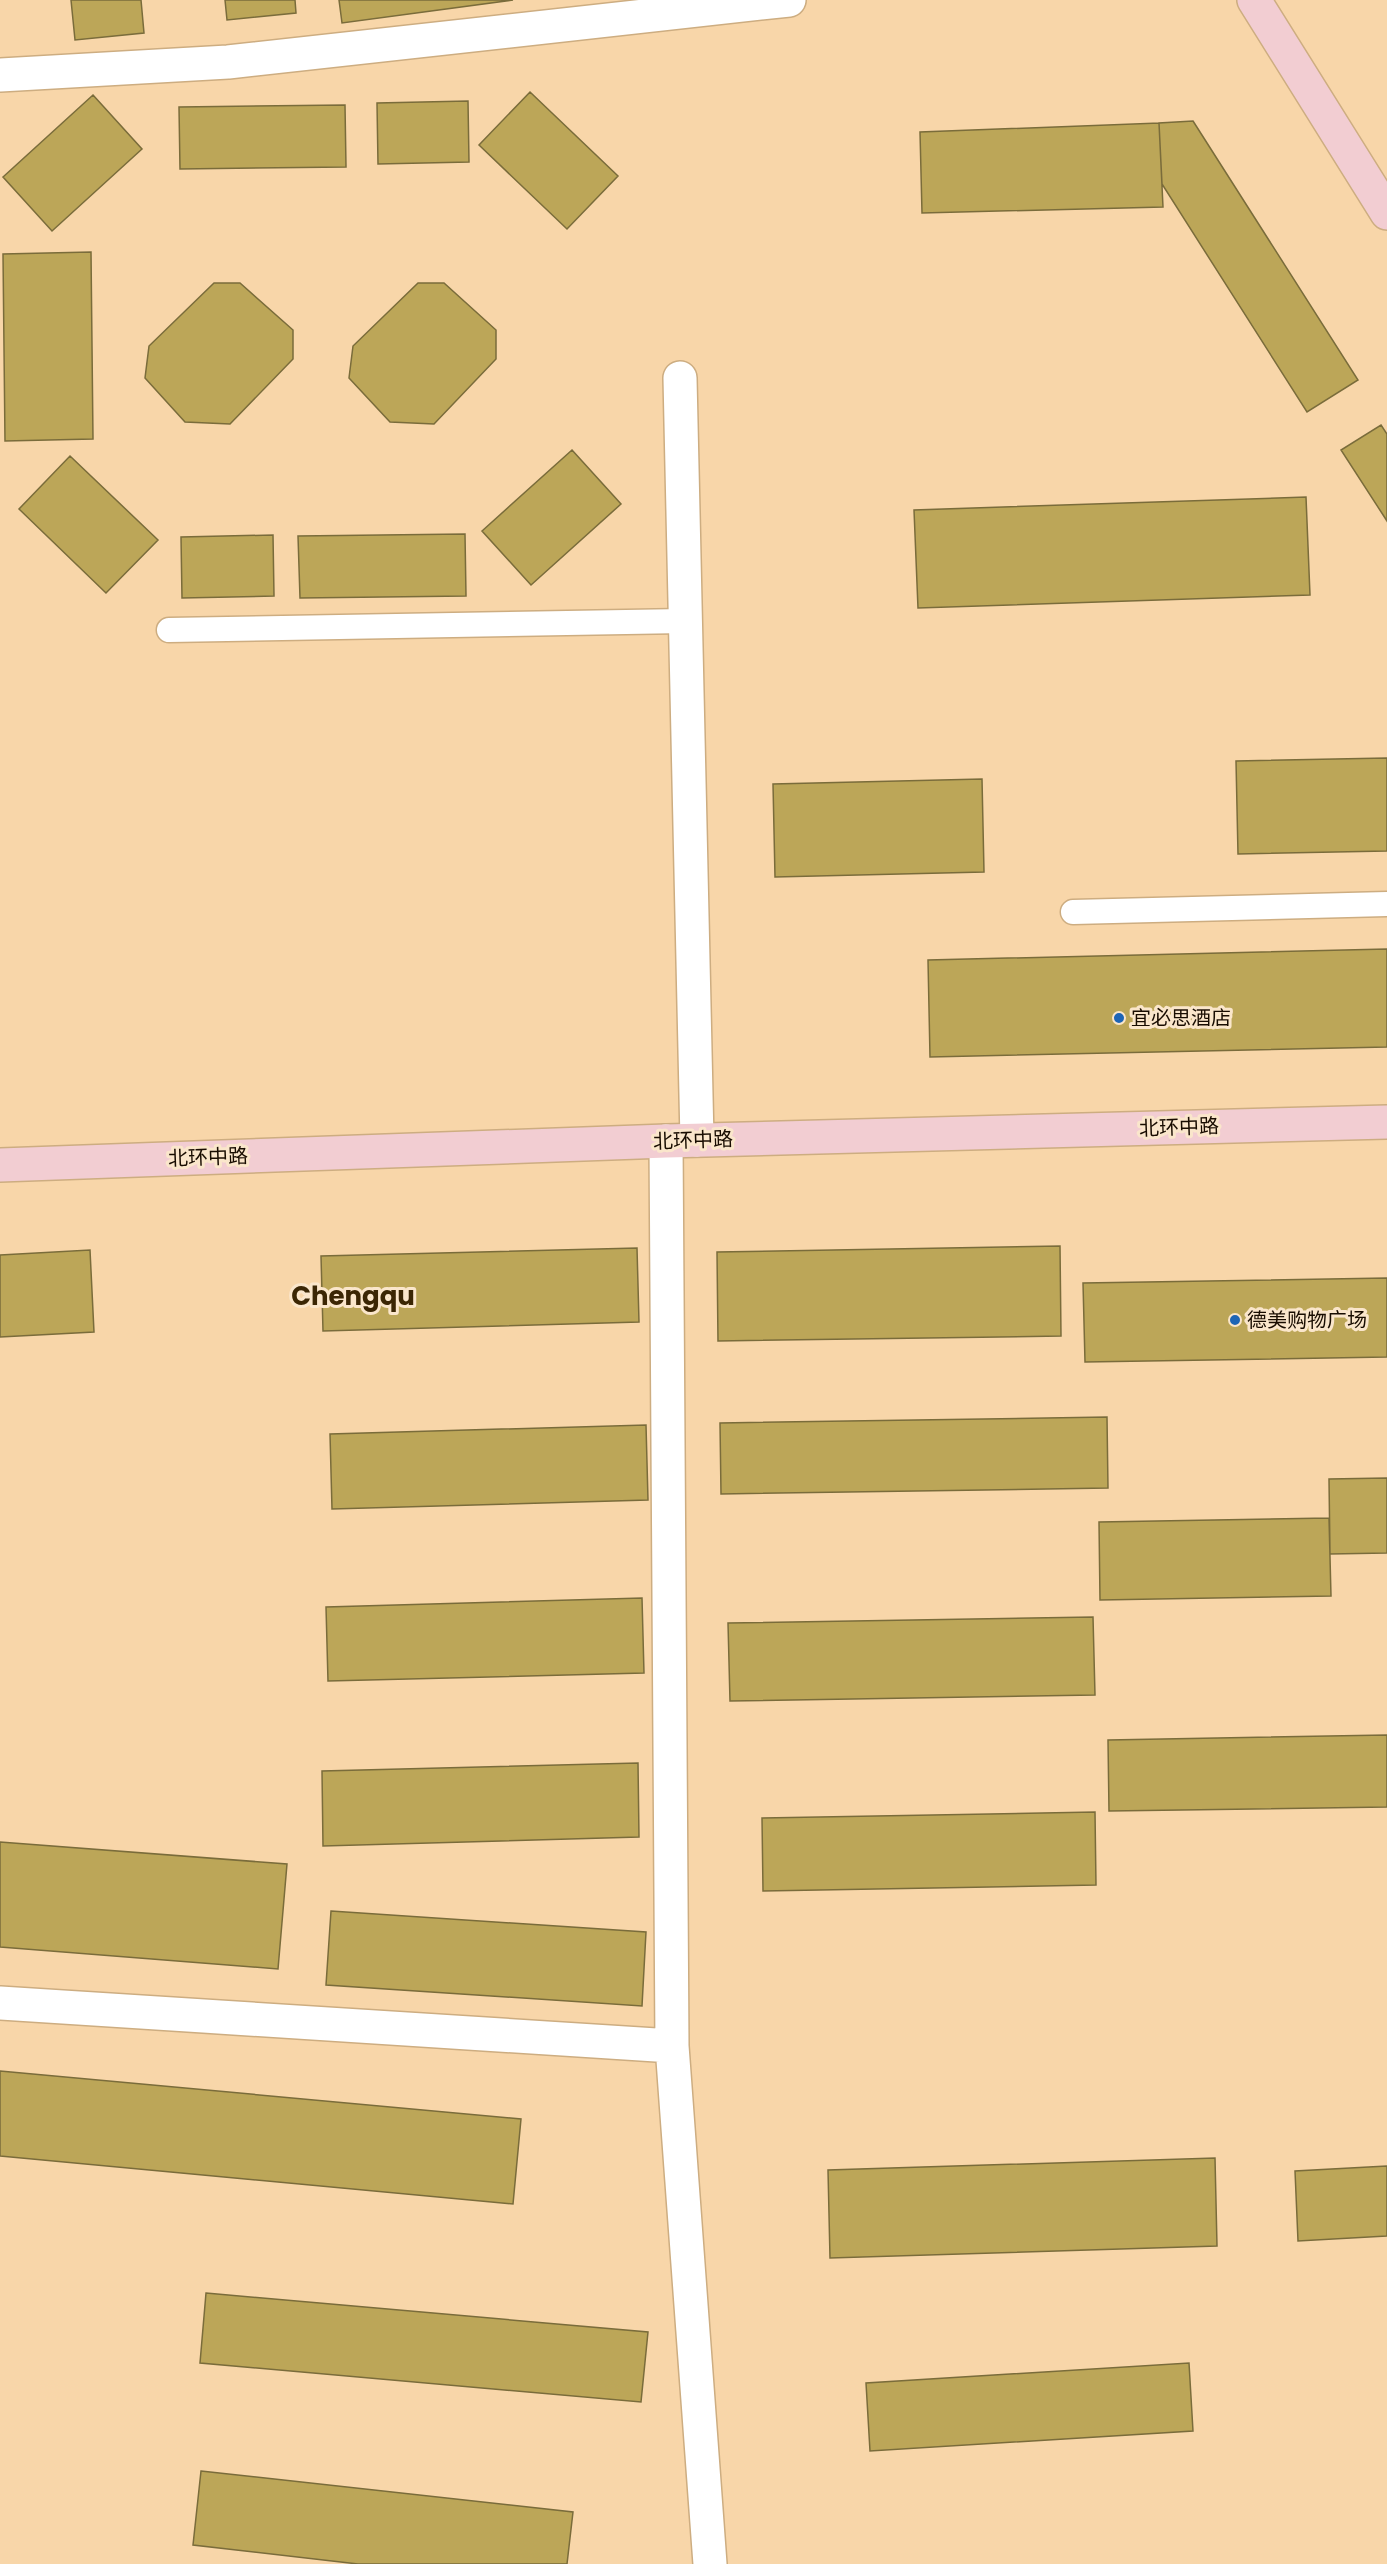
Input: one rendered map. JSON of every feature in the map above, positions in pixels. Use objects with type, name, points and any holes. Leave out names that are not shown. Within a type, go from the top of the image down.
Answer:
[{"type":"street","points":[[0,75],[228,62],[789,0]]},
{"type":"street","points":[[1254,0],[1387,213]]},
{"type":"street","points":[[680,378],[685,621],[672,2046],[710,2564]]},
{"type":"street","name":"北环中路","points":[[0,1165],[682,1141],[1387,1122]]},
{"type":"street","points":[[0,2003],[672,2046]]},
{"type":"lane","points":[[170,630],[685,621]]},
{"type":"lane","points":[[1073,912],[1387,904]]},
{"type":"building","points":[[71,0],[141,0],[144,33],[75,40]]},
{"type":"building","points":[[225,0],[295,0],[296,13],[227,20]]},
{"type":"building","points":[[339,0],[513,0],[342,23]]},
{"type":"building","points":[[530,92],[618,176],[567,229],[479,145]]},
{"type":"building","points":[[93,95],[142,149],[52,231],[3,177]]},
{"type":"building","points":[[468,101],[469,162],[378,164],[377,103]]},
{"type":"building","points":[[345,105],[346,167],[180,169],[179,107]]},
{"type":"building","points":[[1193,121],[1358,380],[1307,412],[1162,184],[1159,123]]},
{"type":"building","points":[[1159,123],[1163,207],[922,213],[920,132]]},
{"type":"building","points":[[91,252],[93,439],[5,441],[3,254]]},
{"type":"building","points":[[214,283],[240,283],[293,330],[293,359],[230,424],[185,422],[145,378],[149,346]]},
{"type":"building","points":[[418,283],[444,283],[496,330],[496,359],[434,424],[390,422],[349,378],[353,346]]},
{"type":"building","points":[[1381,425],[1387,434],[1387,521],[1341,450]]},
{"type":"building","points":[[572,450],[621,504],[531,585],[482,531]]},
{"type":"building","points":[[70,456],[158,540],[106,593],[19,509]]},
{"type":"building","points":[[1306,497],[1310,595],[918,608],[914,510]]},
{"type":"building","points":[[465,534],[466,596],[300,598],[298,536]]},
{"type":"building","points":[[273,535],[274,596],[182,598],[181,537]]},
{"type":"building","points":[[1387,758],[1387,851],[1238,854],[1236,761]]},
{"type":"building","points":[[982,779],[984,872],[775,877],[773,784]]},
{"type":"building","points":[[1387,949],[1387,1047],[930,1057],[928,960]]},
{"type":"building","points":[[1060,1246],[1061,1336],[718,1341],[717,1252]]},
{"type":"building","points":[[637,1248],[639,1322],[323,1331],[321,1256]]},
{"type":"building","points":[[90,1250],[94,1332],[0,1337],[0,1255]]},
{"type":"building","name":"德美购物广场","points":[[1387,1278],[1387,1357],[1085,1362],[1083,1283]]},
{"type":"building","points":[[1107,1417],[1108,1488],[721,1494],[720,1423]]},
{"type":"building","points":[[646,1425],[648,1500],[332,1509],[330,1434]]},
{"type":"building","points":[[1387,1478],[1387,1553],[1330,1554],[1329,1479]]},
{"type":"building","points":[[1329,1518],[1331,1596],[1100,1600],[1099,1522]]},
{"type":"building","points":[[642,1598],[644,1673],[328,1681],[326,1607]]},
{"type":"building","points":[[1093,1617],[1095,1695],[730,1701],[728,1623]]},
{"type":"building","points":[[1387,1735],[1387,1807],[1109,1811],[1108,1740]]},
{"type":"building","points":[[638,1763],[639,1837],[323,1846],[322,1771]]},
{"type":"building","points":[[1095,1812],[1096,1885],[763,1891],[762,1818]]},
{"type":"building","points":[[0,1842],[287,1864],[278,1969],[0,1947]]},
{"type":"building","points":[[331,1911],[646,1932],[642,2006],[326,1985]]},
{"type":"building","points":[[0,2071],[521,2119],[513,2204],[0,2156]]},
{"type":"building","points":[[1215,2158],[1217,2246],[830,2258],[828,2170]]},
{"type":"building","points":[[1387,2166],[1387,2236],[1298,2241],[1295,2171]]},
{"type":"building","points":[[206,2293],[648,2332],[641,2402],[200,2363]]},
{"type":"building","points":[[1189,2363],[1193,2431],[870,2451],[866,2383]]},
{"type":"building","points":[[201,2471],[573,2512],[567,2564],[358,2564],[193,2545]]},
{"type":"place","name":"宜必思酒店","points":[[1119,1018]]},
{"type":"place","name":"德美购物广场","points":[[1235,1320]]},
{"type":"district","name":"Chengqu","points":[[353,1296]]}]
